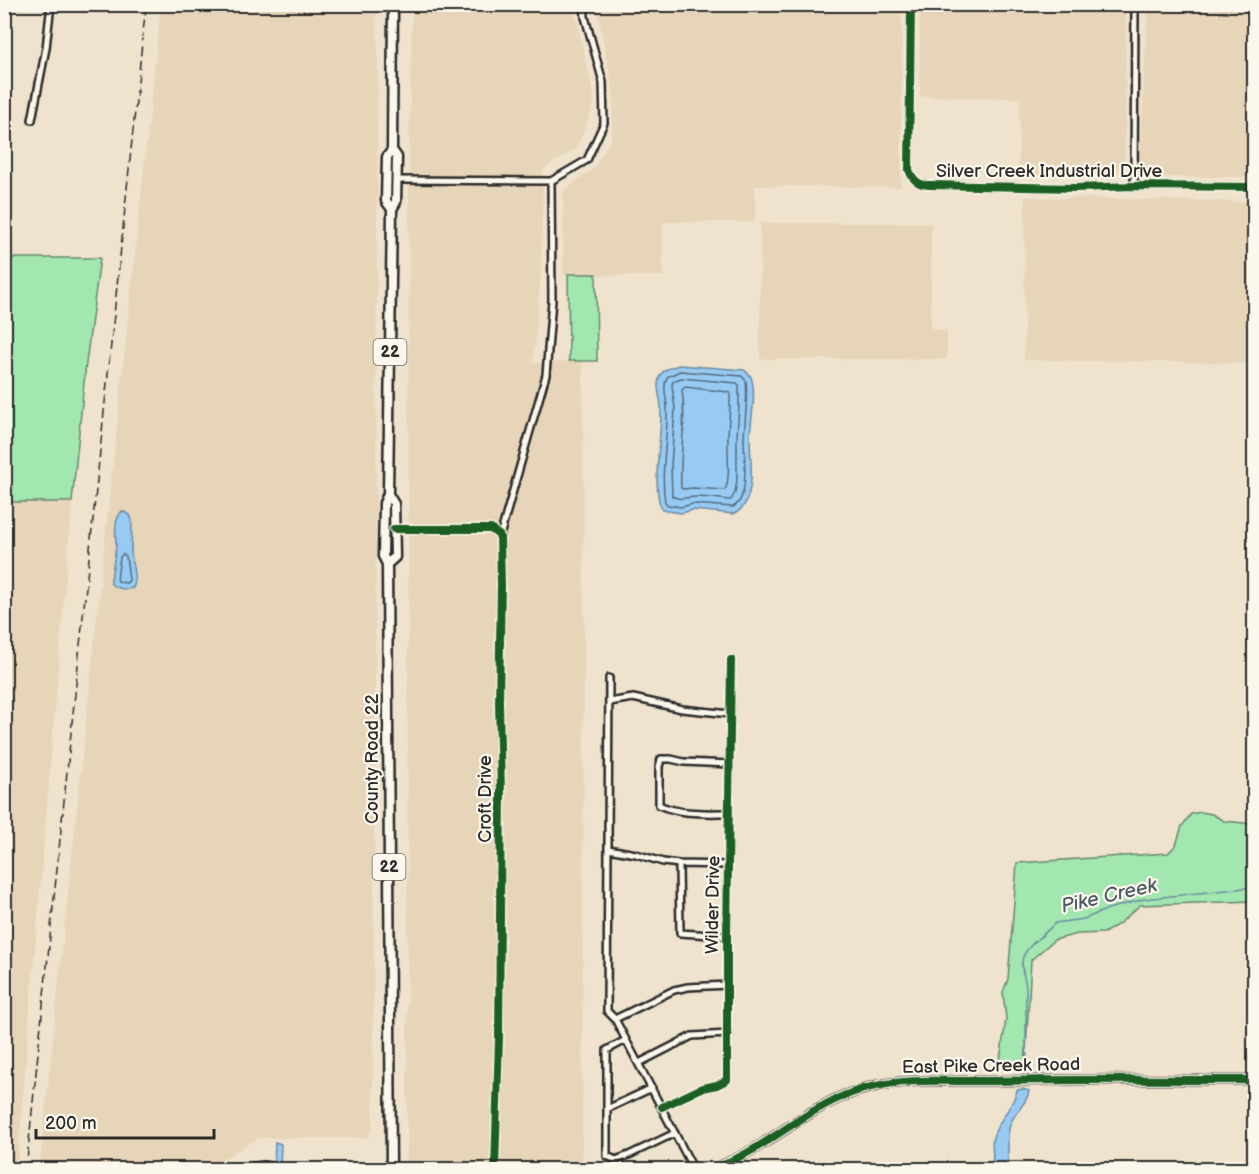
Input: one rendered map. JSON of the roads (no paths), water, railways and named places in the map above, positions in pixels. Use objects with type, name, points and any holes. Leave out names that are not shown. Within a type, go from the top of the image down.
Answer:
[{"type":"main road","name":"County Road 22","points":[[392,209],[386,201],[387,157],[392,150],[393,4]]},
{"type":"main road","name":"County Road 22","points":[[391,1170],[387,564],[383,556],[384,503],[388,495],[392,209],[396,202],[397,180],[397,157],[392,150]]},
{"type":"main road","name":"County Road 22","points":[[387,564],[395,557],[394,504],[388,495]]},
{"type":"street","points":[[32,120],[46,48],[51,4]]},
{"type":"street","points":[[397,180],[551,181],[587,160],[604,123],[603,82],[585,17],[584,4]]},
{"type":"street","name":"Silver Creek Industrial Drive","points":[[911,4],[909,170],[914,180],[923,185],[1076,188],[1254,187]]},
{"type":"street","points":[[1134,186],[1135,4]]},
{"type":"street","name":"Croft Drive","points":[[495,1170],[499,1037],[501,793],[500,536],[546,375],[552,300],[551,181]]},
{"type":"street","points":[[394,530],[491,529],[500,536]]},
{"type":"street","name":"Wilder Drive","points":[[662,1107],[702,1088],[727,1080],[731,660]]},
{"type":"street","points":[[609,678],[607,1011],[615,1019],[694,1170]]},
{"type":"street","points":[[609,702],[633,698],[682,709],[730,714]]},
{"type":"street","points":[[729,813],[693,813],[667,809],[659,805],[659,767],[662,759],[730,764]]},
{"type":"street","points":[[608,849],[679,864],[728,865]]},
{"type":"street","points":[[679,864],[680,933],[727,936]]},
{"type":"street","points":[[615,1019],[674,990],[727,985]]},
{"type":"street","points":[[639,1063],[692,1036],[728,1034]]},
{"type":"street","points":[[626,1040],[607,1050],[607,1156],[616,1160],[675,1133]]},
{"type":"street","name":"East Pike Creek Road","points":[[714,1170],[752,1151],[834,1100],[855,1091],[891,1083],[1026,1080],[1254,1080]]},
{"type":"street","points":[[607,1109],[652,1088]]},
{"type":"street","points":[[237,1170],[263,1166],[290,1170]]},
{"type":"water","points":[[679,365],[744,370],[752,378],[754,394],[750,436],[751,482],[745,505],[734,514],[693,510],[681,513],[662,510],[657,488],[661,419],[658,384],[663,372]]},
{"type":"water","points":[[122,511],[130,515],[132,520],[131,552],[135,582],[133,588],[127,589],[111,584],[116,523]]},
{"type":"water","points":[[1017,1090],[1029,1091],[1010,1125],[1006,1169],[988,1169],[993,1158],[992,1141],[995,1131]]},
{"type":"water","points":[[275,1142],[281,1144],[280,1169],[274,1170]]},
{"type":"waterway","name":"Pike Creek","points":[[1024,1078],[1027,1065],[1026,989],[1022,961],[1025,952],[1055,923],[1084,919],[1108,909],[1144,899],[1254,887]]},
{"type":"railway","points":[[26,1170],[146,4]]}]
